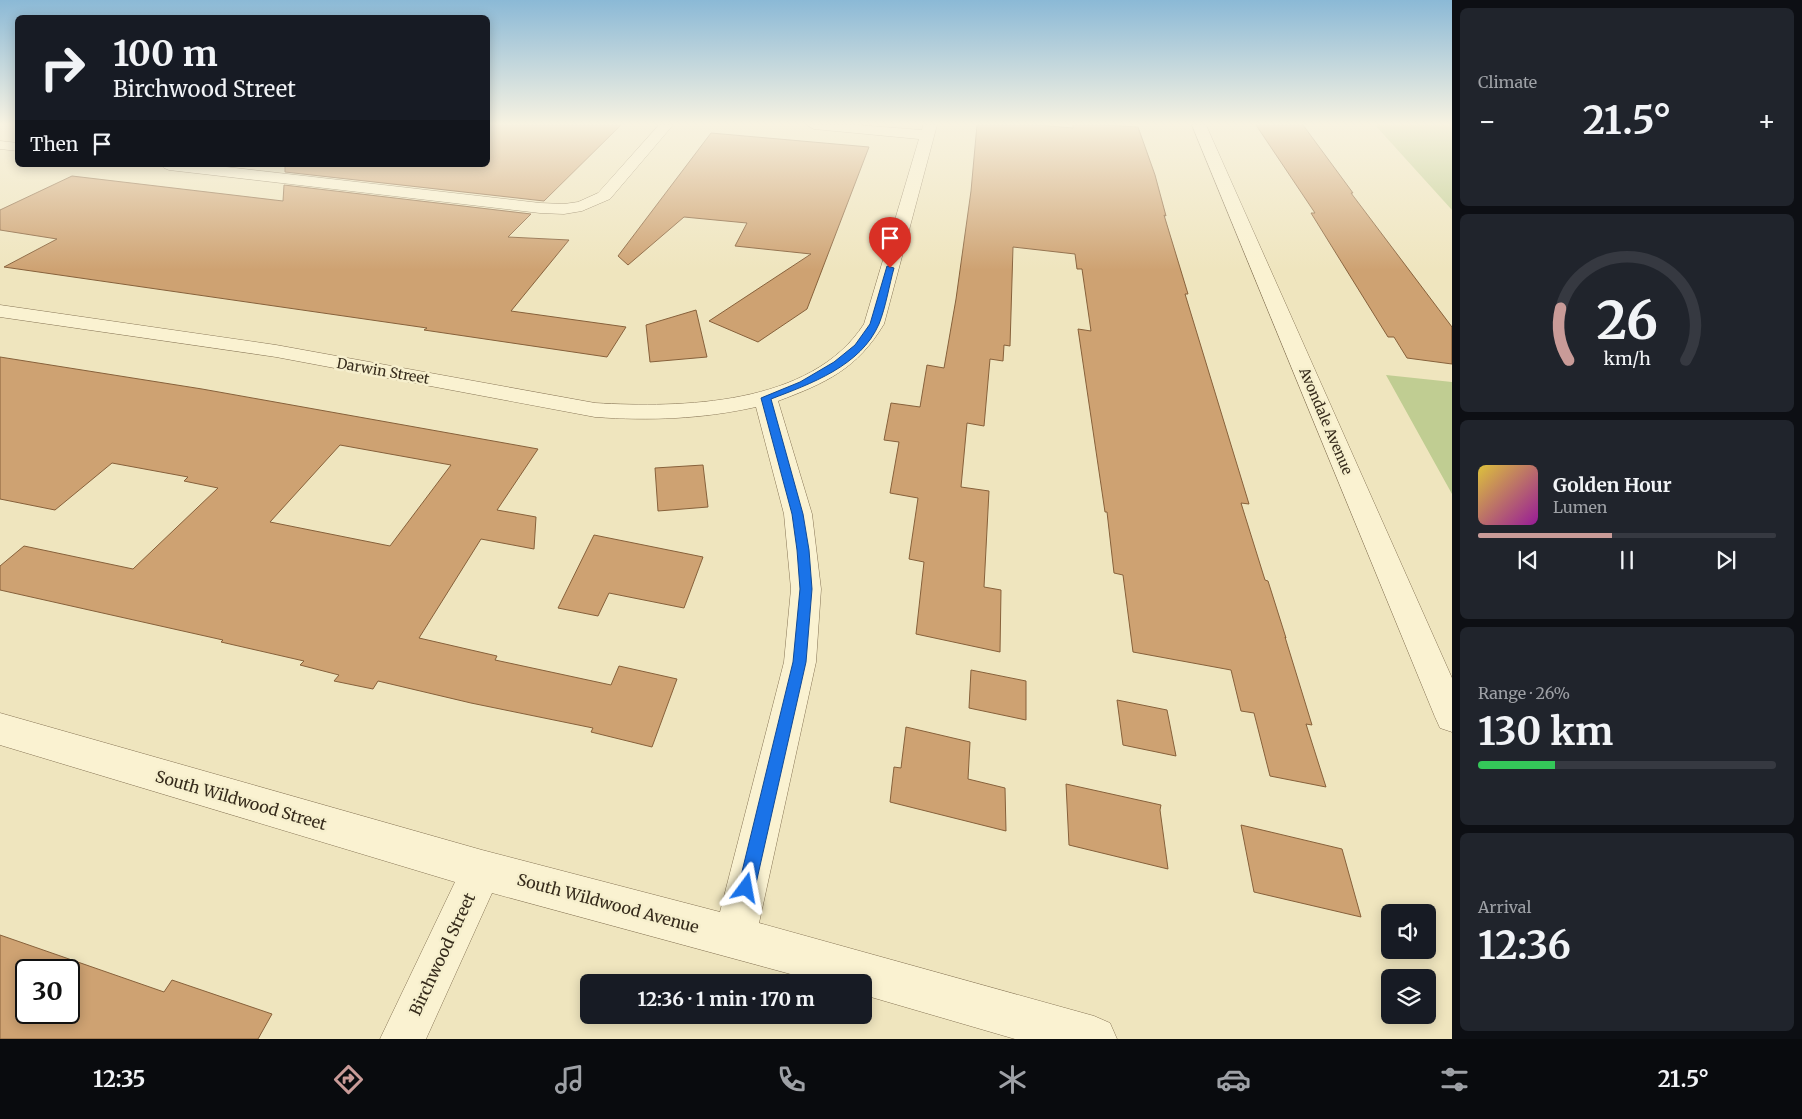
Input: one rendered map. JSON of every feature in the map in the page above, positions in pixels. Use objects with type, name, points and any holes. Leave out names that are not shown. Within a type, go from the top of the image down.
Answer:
[{"type":"street","points":[[242,173],[540,208],[575,207],[592,202],[604,196],[624,173]]},
{"type":"street","points":[[916,173],[874,324],[858,347],[838,364],[803,384],[765,398],[798,514],[806,589],[800,662],[735,937],[1094,1039]]},
{"type":"street","name":"Avondale Avenue","points":[[1220,173],[1452,717]]},
{"type":"street","name":"Darwin Street","points":[[0,311],[276,352],[595,410],[636,414],[679,413],[721,408],[765,398]]},
{"type":"street","name":"South Wildwood Street","points":[[0,729],[482,870]]},
{"type":"street","name":"South Wildwood Avenue","points":[[482,870],[735,937]]},
{"type":"street","name":"Birchwood Street","points":[[403,1039],[482,870]]},
{"type":"green space","points":[[1419,173],[1452,173],[1452,210]]},
{"type":"green space","points":[[1386,375],[1452,382],[1452,494]]},
{"type":"building","points":[[298,173],[572,173],[544,201]]},
{"type":"building","points":[[680,173],[859,173],[807,309],[758,342],[709,321],[811,254],[735,246],[747,223],[684,217],[628,265],[618,256]]},
{"type":"building","points":[[973,173],[1154,173],[1166,216],[1164,215],[1188,294],[1185,294],[1249,504],[1241,503],[1265,580],[1268,581],[1286,638],[1312,725],[1306,724],[1326,787],[1270,776],[1254,713],[1241,711],[1231,670],[1133,652],[1123,575],[1114,573],[1107,512],[1105,512],[1078,329],[1091,331],[1082,269],[1077,269],[1075,254],[1013,247],[1010,346],[1004,345],[1003,361],[990,359],[984,426],[967,423],[961,487],[989,491],[984,587],[1001,590],[1000,652],[916,634],[924,562],[909,559],[918,498],[890,493],[899,442],[884,440],[891,403],[920,407],[927,365],[944,368]]},
{"type":"building","points":[[1289,173],[1339,173],[1353,193],[1351,193],[1452,327],[1452,364],[1407,358],[1394,337],[1388,337],[1311,213],[1315,213]]},
{"type":"building","points":[[72,176],[283,201],[284,185],[531,214],[508,237],[569,240],[511,311],[626,327],[607,357],[424,330],[427,328],[4,267],[57,239],[0,230],[0,210]]},
{"type":"building","points":[[696,310],[707,357],[650,362],[646,325]]},
{"type":"building","points":[[0,357],[202,389],[538,449],[497,510],[536,517],[534,549],[481,539],[419,638],[497,656],[495,660],[611,685],[619,666],[677,679],[652,747],[591,732],[593,728],[471,703],[378,681],[373,689],[334,681],[339,675],[300,665],[304,661],[221,642],[223,640],[0,590],[0,566],[24,546],[133,569],[218,488],[184,481],[188,477],[112,463],[55,510],[0,499]],"holes":[[[340,445],[451,465],[390,546],[270,522]]]},
{"type":"building","points":[[703,465],[708,507],[658,511],[655,468]]},
{"type":"building","points":[[594,535],[703,557],[684,608],[609,593],[598,616],[558,608]]},
{"type":"building","points":[[971,670],[1026,681],[1026,720],[969,708]]},
{"type":"building","points":[[1117,700],[1167,710],[1176,756],[1123,745]]},
{"type":"building","points":[[906,727],[970,742],[968,779],[1005,788],[1006,831],[890,802],[894,767],[901,768]]},
{"type":"building","points":[[1066,784],[1161,805],[1160,810],[1168,869],[1069,845]]},
{"type":"building","points":[[1241,825],[1342,849],[1361,917],[1254,892]]},
{"type":"building","points":[[0,935],[69,959],[15,959],[15,1024],[80,1024],[80,963],[164,992],[172,980],[272,1014],[258,1039],[0,1039]]},
{"type":"route","points":[[746,888],[800,662],[806,589],[798,514],[765,398],[803,384],[838,364],[858,347],[874,324],[890,268]]}]
